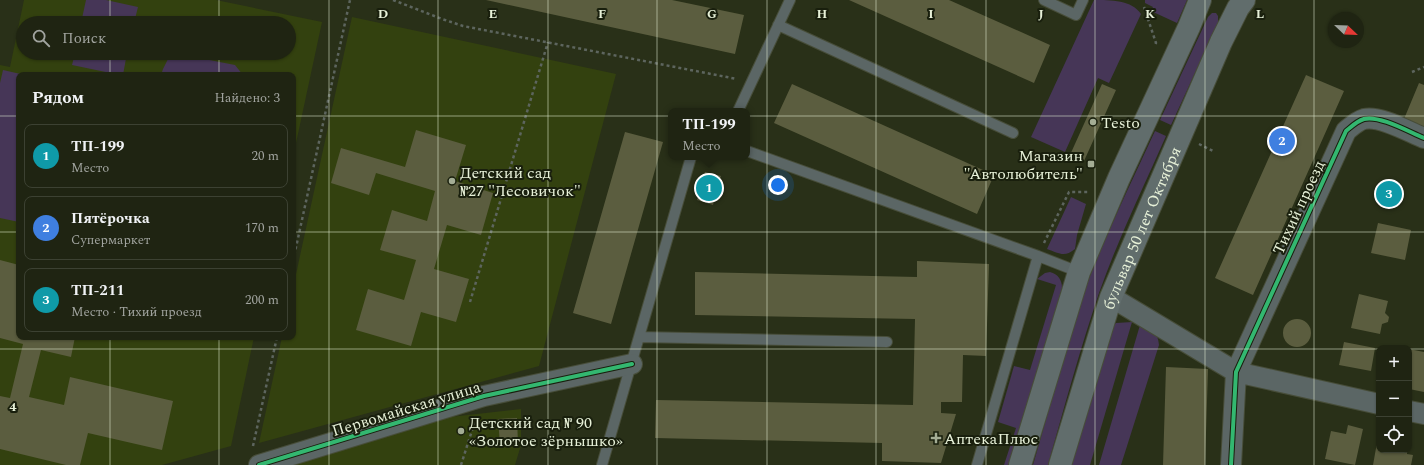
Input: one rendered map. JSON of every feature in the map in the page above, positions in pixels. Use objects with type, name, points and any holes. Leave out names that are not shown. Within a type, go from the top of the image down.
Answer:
[{"type":"main road","points":[[1020,465],[1079,272],[1116,185],[1200,0]]},
{"type":"main road","name":"бульвар 50 лет Октября","points":[[1060,465],[1110,297],[1221,42],[1238,8],[1244,0]]},
{"type":"street","name":"Тихий проезд","points":[[1236,372],[1346,131],[1358,121],[1366,118],[1379,120],[1424,138]]},
{"type":"street","points":[[1110,297],[1236,372],[1376,403]]},
{"type":"street","name":"Первомайская улица","points":[[255,457],[484,396],[632,364]]},
{"type":"street","points":[[1231,465],[1236,372]]},
{"type":"street","points":[[1412,412],[1424,414]]},
{"type":"lane","points":[[739,108],[790,0]]},
{"type":"lane","points":[[1044,0],[1076,15],[1083,0]]},
{"type":"lane","points":[[778,25],[1013,133]]},
{"type":"lane","points":[[750,152],[1079,272]]},
{"type":"lane","points":[[602,465],[690,160]]},
{"type":"lane","points":[[977,465],[1038,256]]},
{"type":"lane","points":[[639,337],[887,342]]},
{"type":"path","points":[[296,247],[350,0]]},
{"type":"path","points":[[393,0],[463,26],[752,82]]},
{"type":"path","points":[[1144,7],[1156,43],[1153,50]]},
{"type":"path","points":[[470,302],[548,42]]},
{"type":"path","points":[[1412,72],[1424,67]]},
{"type":"path","points":[[1196,143],[1215,152]]},
{"type":"path","points":[[1038,256],[1069,192],[1089,192],[1092,186]]},
{"type":"path","points":[[255,457],[276,340]]},
{"type":"path","points":[[461,465],[484,396]]},
{"type":"shaded area","points":[[24,0],[216,0],[293,16],[21,16]]},
{"type":"shaded area","points":[[86,0],[106,0],[138,7],[136,16],[83,16]]},
{"type":"shaded area","points":[[1094,0],[1127,3],[1137,9],[1141,14],[1109,83],[1098,78],[1065,152],[1031,137]]},
{"type":"shaded area","points":[[1145,0],[1187,0],[1177,23],[1151,11],[1153,7],[1145,3]]},
{"type":"shaded area","points":[[1212,13],[1216,13],[1218,16],[1218,23],[1171,125],[1160,120],[1208,17]]},
{"type":"shaded area","points":[[296,17],[322,22],[296,143],[296,72],[16,72],[16,340],[253,340],[231,446],[162,465],[0,465],[0,65],[10,67],[16,38],[16,60],[296,60]]},
{"type":"shaded area","name":"Детский сад №27 \"Лесовичок\"","points":[[352,17],[616,74],[539,366],[259,443],[281,340],[296,340],[296,274]]},
{"type":"shaded area","points":[[73,60],[126,60],[124,72],[106,72],[72,65]]},
{"type":"shaded area","points":[[168,60],[210,60],[235,65],[241,72],[162,72]]},
{"type":"shaded area","points":[[3,70],[16,73],[16,221],[0,218],[0,83]]},
{"type":"shaded area","points":[[1155,131],[1166,136],[1122,233],[1106,273],[1079,357],[1048,465],[1033,465],[1066,350],[1088,281],[1112,224]]},
{"type":"shaded area","points":[[1071,197],[1086,204],[1077,235],[1075,249],[1071,252],[1061,254],[1047,249]]},
{"type":"shaded area","points":[[1050,272],[1059,278],[1062,288],[1011,465],[1004,465],[1016,428],[998,422],[1014,366],[1030,370],[1056,285],[1037,279],[1045,273]]},
{"type":"shaded area","points":[[1132,322],[1090,465],[1070,465],[1113,326],[1116,323]]},
{"type":"shaded area","points":[[1140,325],[1151,330],[1155,334],[1159,345],[1121,465],[1099,465]]},
{"type":"shaded area","name":"Детский сад № 90 «Золотое зёрнышко»","points":[[521,409],[521,445],[515,465],[280,465],[450,417]]},
{"type":"building","points":[[486,0],[672,0],[744,15],[735,54]]},
{"type":"building","points":[[849,0],[949,0],[1050,45],[1034,83]]},
{"type":"building","points":[[1306,75],[1344,91],[1253,295],[1215,278]]},
{"type":"building","points":[[1419,83],[1424,85],[1424,127],[1404,119]]},
{"type":"building","points":[[792,84],[994,175],[977,214],[774,123]]},
{"type":"building","points":[[1102,84],[1116,90],[1084,161],[1070,155]]},
{"type":"building","points":[[416,130],[466,145],[455,181],[493,193],[481,235],[447,225],[434,269],[469,279],[456,322],[421,312],[411,346],[356,330],[368,289],[404,300],[416,260],[380,250],[392,210],[427,221],[435,191],[376,173],[369,195],[331,183],[341,148],[405,167]]},
{"type":"building","points":[[625,132],[663,142],[611,324],[573,313]]},
{"type":"building","points":[[705,172],[721,176],[713,205],[697,200]]},
{"type":"building","points":[[1383,180],[1402,186],[1395,208],[1376,202]]},
{"type":"building","points":[[1378,223],[1411,230],[1405,260],[1371,253]]},
{"type":"building","points":[[0,260],[16,264],[16,340],[74,340],[71,357],[41,350],[29,397],[64,405],[70,377],[173,401],[162,450],[88,433],[80,465],[66,465],[0,449],[0,396],[10,398],[23,344],[0,338]]},
{"type":"building","points":[[917,261],[989,264],[986,356],[963,355],[962,402],[941,402],[941,413],[956,414],[941,463],[882,461],[882,443],[655,438],[656,400],[913,405],[915,319],[695,315],[695,272],[917,277]]},
{"type":"building","points":[[1359,294],[1388,301],[1385,313],[1389,317],[1388,322],[1382,324],[1380,334],[1351,328]]},
{"type":"building","points":[[1297,319],[1307,323],[1311,333],[1307,343],[1297,347],[1287,343],[1283,333],[1287,323]]},
{"type":"building","points":[[1344,342],[1375,348],[1371,371],[1339,365]]},
{"type":"building","points":[[1412,350],[1424,352],[1424,392],[1412,390]]},
{"type":"building","points":[[1166,367],[1208,369],[1205,465],[1163,465]]},
{"type":"building","points":[[517,418],[518,444],[500,445],[498,419]]},
{"type":"building","points":[[1348,425],[1363,429],[1355,465],[1325,459],[1331,431],[1346,434]]},
{"type":"building","points":[[1376,448],[1376,453],[1407,453],[1413,455],[1411,465],[1373,465]]},
{"type":"cycle path","points":[[1231,465],[1236,372],[1346,131],[1359,121],[1371,118],[1403,128],[1424,138]]},
{"type":"cycle path","points":[[259,465],[484,396],[632,364]]},
{"type":"place","name":"Testo","points":[[1093,122]]},
{"type":"place","name":"Пятёрочка","points":[[1282,141]]},
{"type":"place","name":"Магазин \"Автолюбитель\"","points":[[1091,164]]},
{"type":"place","name":"Детский сад №27 \"Лесовичок\"","points":[[452,181]]},
{"type":"place","name":"ТП-199","points":[[709,188]]},
{"type":"place","name":"ТП-211","points":[[1389,194]]},
{"type":"place","name":"Детский сад № 90 «Золотое зёрнышко»","points":[[461,431]]},
{"type":"place","name":"АптекаПлюс","points":[[936,438]]}]
